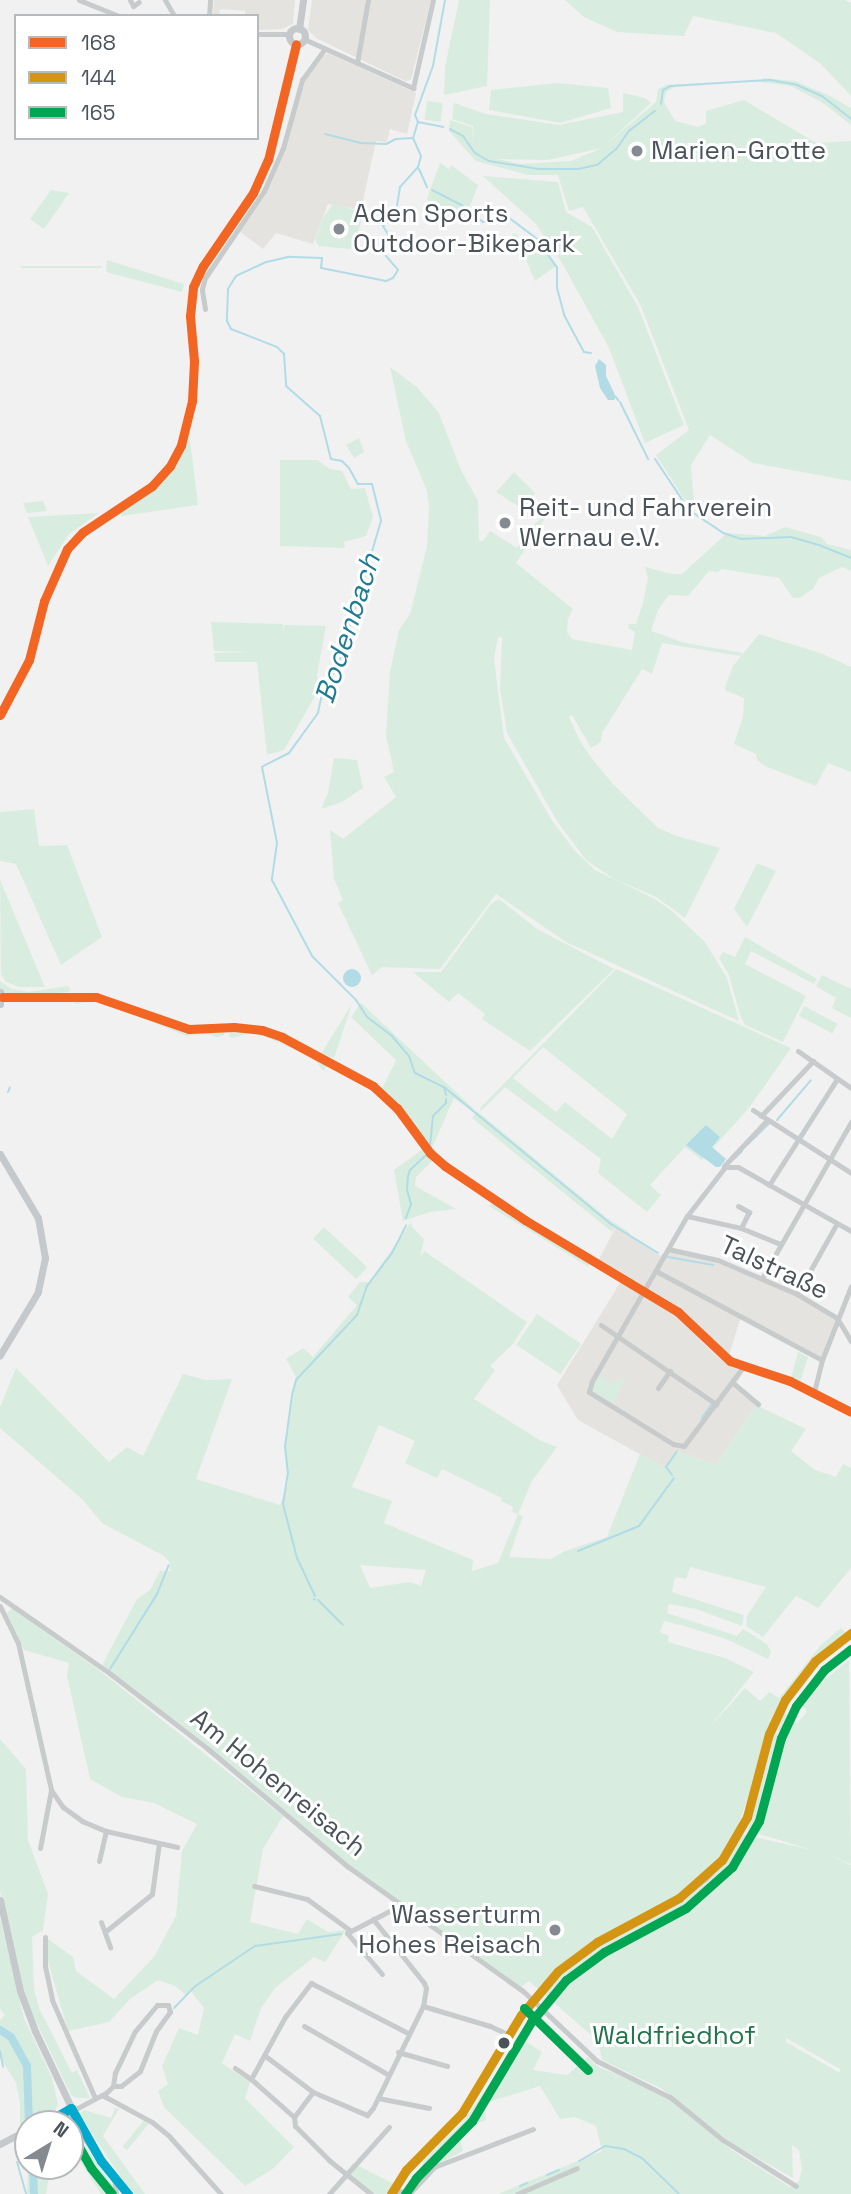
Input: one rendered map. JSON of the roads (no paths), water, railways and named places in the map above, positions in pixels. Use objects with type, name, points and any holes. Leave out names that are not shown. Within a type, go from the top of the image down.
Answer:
[{"type":"main road","points":[[1,712],[29,660],[44,601],[67,549],[83,532],[152,486],[170,466],[181,445],[192,401],[194,360],[190,316],[193,287],[209,257],[253,193],[268,160],[296,44],[304,39],[299,29],[303,0]]},
{"type":"main road","points":[[296,44],[291,41],[289,34],[299,29]]},
{"type":"main road","points":[[0,1154],[38,1218],[45,1258],[38,1292],[0,1355]]},
{"type":"main road","points":[[392,2192],[412,2163],[462,2113],[533,1999],[558,1971],[597,1942],[679,1898],[705,1878],[722,1860],[747,1817],[778,1712],[804,1673],[850,1632]]},
{"type":"main road","points":[[0,1900],[22,1998],[72,2110]]},
{"type":"main road","points":[[59,2110],[64,2094]]},
{"type":"main road","points":[[84,2134],[128,2194]]},
{"type":"street","points":[[79,0],[114,14]]},
{"type":"street","points":[[131,0],[141,1]]},
{"type":"street","points":[[166,0],[173,14]]},
{"type":"street","points":[[357,63],[368,0]]},
{"type":"street","points":[[304,39],[413,88],[433,0]]},
{"type":"street","points":[[259,34],[289,34]]},
{"type":"street","points":[[205,309],[202,289],[205,278],[264,191],[283,148],[302,80],[325,48]]},
{"type":"street","points":[[1,998],[96,997],[189,1030],[234,1027],[262,1030],[282,1037],[360,1077],[386,1096],[430,1153],[445,1166],[535,1227],[678,1312],[718,1353],[743,1367],[778,1375],[851,1412]]},
{"type":"street","points":[[799,1051],[851,1088]]},
{"type":"street","points":[[743,1367],[684,1446],[673,1444],[589,1392],[618,1335],[687,1216],[718,1172],[764,1118],[769,1107],[813,1061]]},
{"type":"street","points":[[769,1185],[785,1152],[799,1140],[837,1079]]},
{"type":"street","points":[[753,1110],[851,1172]]},
{"type":"street","points":[[762,1278],[805,1204],[828,1157],[851,1122]]},
{"type":"street","points":[[718,1172],[724,1167],[738,1167],[851,1231]]},
{"type":"street","points":[[738,1206],[749,1212],[741,1228]]},
{"type":"street","points":[[687,1216],[741,1228],[780,1244]]},
{"type":"street","points":[[797,1294],[836,1223]]},
{"type":"street","name":"Talstraße","points":[[668,1249],[718,1260],[797,1294],[837,1318],[851,1341]]},
{"type":"street","points":[[656,1271],[822,1360]]},
{"type":"street","points":[[814,1392],[822,1360],[851,1286]]},
{"type":"street","points":[[601,1325],[716,1404]]},
{"type":"street","points":[[658,1388],[670,1371]]},
{"type":"street","points":[[733,1383],[758,1404]]},
{"type":"street","name":"Am Hohenreisach","points":[[0,1597],[108,1672],[208,1749],[320,1845],[533,1999],[597,2061],[658,2090],[723,2140],[796,2186]]},
{"type":"street","points":[[0,1606],[18,1643],[51,1790],[63,1807],[82,1821],[106,1831],[177,1847]]},
{"type":"street","points":[[40,1848],[51,1790]]},
{"type":"street","points":[[99,1861],[106,1831]]},
{"type":"street","points":[[106,1931],[152,1894],[159,1843]]},
{"type":"street","points":[[254,1886],[307,1899],[348,1933],[382,1974]]},
{"type":"street","points":[[348,1933],[401,1905]]},
{"type":"street","points":[[264,2055],[313,2092],[355,2111],[370,2113],[423,2006],[426,1988],[373,1919]]},
{"type":"street","points":[[101,1922],[110,1947]]},
{"type":"street","points":[[45,1937],[45,1966],[52,2000],[99,2096],[152,2122],[169,2136],[221,2194]]},
{"type":"street","points":[[251,2079],[285,2017],[311,1983],[408,2033]]},
{"type":"street","points":[[74,2110],[113,2086],[121,2086],[140,2071],[170,2007],[160,2004],[142,2021],[127,2045],[113,2086]]},
{"type":"street","points":[[423,2006],[490,2026],[509,2035]]},
{"type":"street","points":[[304,2026],[354,2058],[387,2074]]},
{"type":"street","points":[[398,2052],[447,2066]]},
{"type":"street","points":[[235,2068],[251,2079],[293,2118],[295,2126],[371,2194]]},
{"type":"street","points":[[293,2118],[313,2092]]},
{"type":"street","points":[[378,2098],[429,2108]]},
{"type":"street","points":[[329,2194],[389,2127]]},
{"type":"street","points":[[392,2192],[410,2193],[434,2167],[533,2129]]},
{"type":"street","points":[[517,2194],[577,2168]]},
{"type":"street","points":[[114,2177],[116,2194]]},
{"type":"water","points":[[599,359],[606,365],[606,376],[616,397],[614,400],[608,400],[600,388],[595,366]]},
{"type":"water","points":[[348,969],[356,969],[361,978],[359,985],[348,987],[343,982],[343,974]]},
{"type":"water","points":[[706,1125],[720,1137],[712,1147],[726,1159],[720,1167],[716,1167],[686,1145]]},
{"type":"waterway","name":"Bodenbach","points":[[445,0],[433,66],[415,115],[418,122],[413,138],[421,156],[418,167],[400,187],[395,217],[383,226],[389,236],[384,242],[386,256],[398,270],[393,278],[386,281],[321,268],[322,258],[288,257],[266,262],[236,276],[228,289],[227,321],[231,329],[277,347],[284,354],[286,386],[320,416],[331,459],[342,461],[358,484],[372,484],[381,521],[339,663],[322,694],[318,713],[289,753],[262,767],[277,843],[272,880],[312,956],[356,1000],[367,1017],[392,1036],[409,1056],[415,1073],[444,1087],[446,1095]]},
{"type":"waterway","points":[[661,104],[663,90],[671,86],[770,80],[797,85],[822,96],[851,119]]},
{"type":"waterway","points":[[450,129],[463,136],[475,153],[489,161],[538,169],[578,169],[597,165],[617,148],[629,131],[655,111]]},
{"type":"waterway","points":[[418,122],[444,127]]},
{"type":"waterway","points":[[325,134],[360,143],[386,144],[396,139],[413,138]]},
{"type":"waterway","points":[[419,169],[427,187]]},
{"type":"waterway","points":[[432,190],[460,204],[483,222],[508,217],[537,239],[557,268],[557,288],[564,315],[584,352],[591,353]]},
{"type":"waterway","points":[[620,402],[648,459]]},
{"type":"waterway","points":[[655,459],[685,504]]},
{"type":"waterway","points":[[692,512],[723,533],[741,539],[791,537],[851,558]]},
{"type":"waterway","points":[[777,1120],[811,1080]]},
{"type":"waterway","points":[[8,1092],[10,1087]]},
{"type":"waterway","points":[[444,1087],[611,1224],[658,1253]]},
{"type":"waterway","points":[[430,1145],[433,1116],[446,1103],[446,1099]]},
{"type":"waterway","points":[[748,1144],[769,1124]]},
{"type":"waterway","points":[[735,1158],[742,1151]]},
{"type":"waterway","points":[[406,1218],[411,1204],[407,1190],[408,1176],[410,1170],[426,1155]]},
{"type":"waterway","points":[[315,1596],[297,1558],[283,1504],[288,1474],[285,1447],[292,1395],[296,1380],[357,1315],[367,1286],[392,1253],[406,1225]]},
{"type":"waterway","points":[[668,1257],[713,1265]]},
{"type":"waterway","points":[[702,1418],[711,1405]]},
{"type":"waterway","points":[[672,1475],[666,1467],[677,1451]]},
{"type":"waterway","points":[[578,1551],[639,1526],[674,1478]]},
{"type":"waterway","points":[[110,1669],[157,1594],[169,1565]]},
{"type":"waterway","points":[[318,1600],[343,1625]]},
{"type":"waterway","points":[[174,2008],[194,1987],[255,1946],[341,1934]]},
{"type":"waterway","points":[[0,2030],[11,2037],[27,2066],[29,2110]]},
{"type":"waterway","points":[[0,2051],[3,2067]]},
{"type":"waterway","points":[[579,2161],[605,2146],[624,2149],[642,2158],[679,2194]]},
{"type":"waterway","points":[[547,2175],[559,2170]]},
{"type":"waterway","points":[[22,2180],[26,2194]]},
{"type":"waterway","points":[[34,2180],[34,2194]]},
{"type":"waterway","points":[[520,2186],[527,2183]]},
{"type":"place","name":"Marien-Grotte","points":[[637,151]]},
{"type":"place","name":"Aden Sports Outdoor-Bikepark","points":[[339,229]]},
{"type":"place","name":"Reit- und Fahrverein Wernau e.V.","points":[[505,523]]},
{"type":"place","name":"Wasserturm Hohes Reisach","points":[[555,1930]]},
{"type":"park label","name":"Waldfriedhof","points":[[674,2036]]}]
